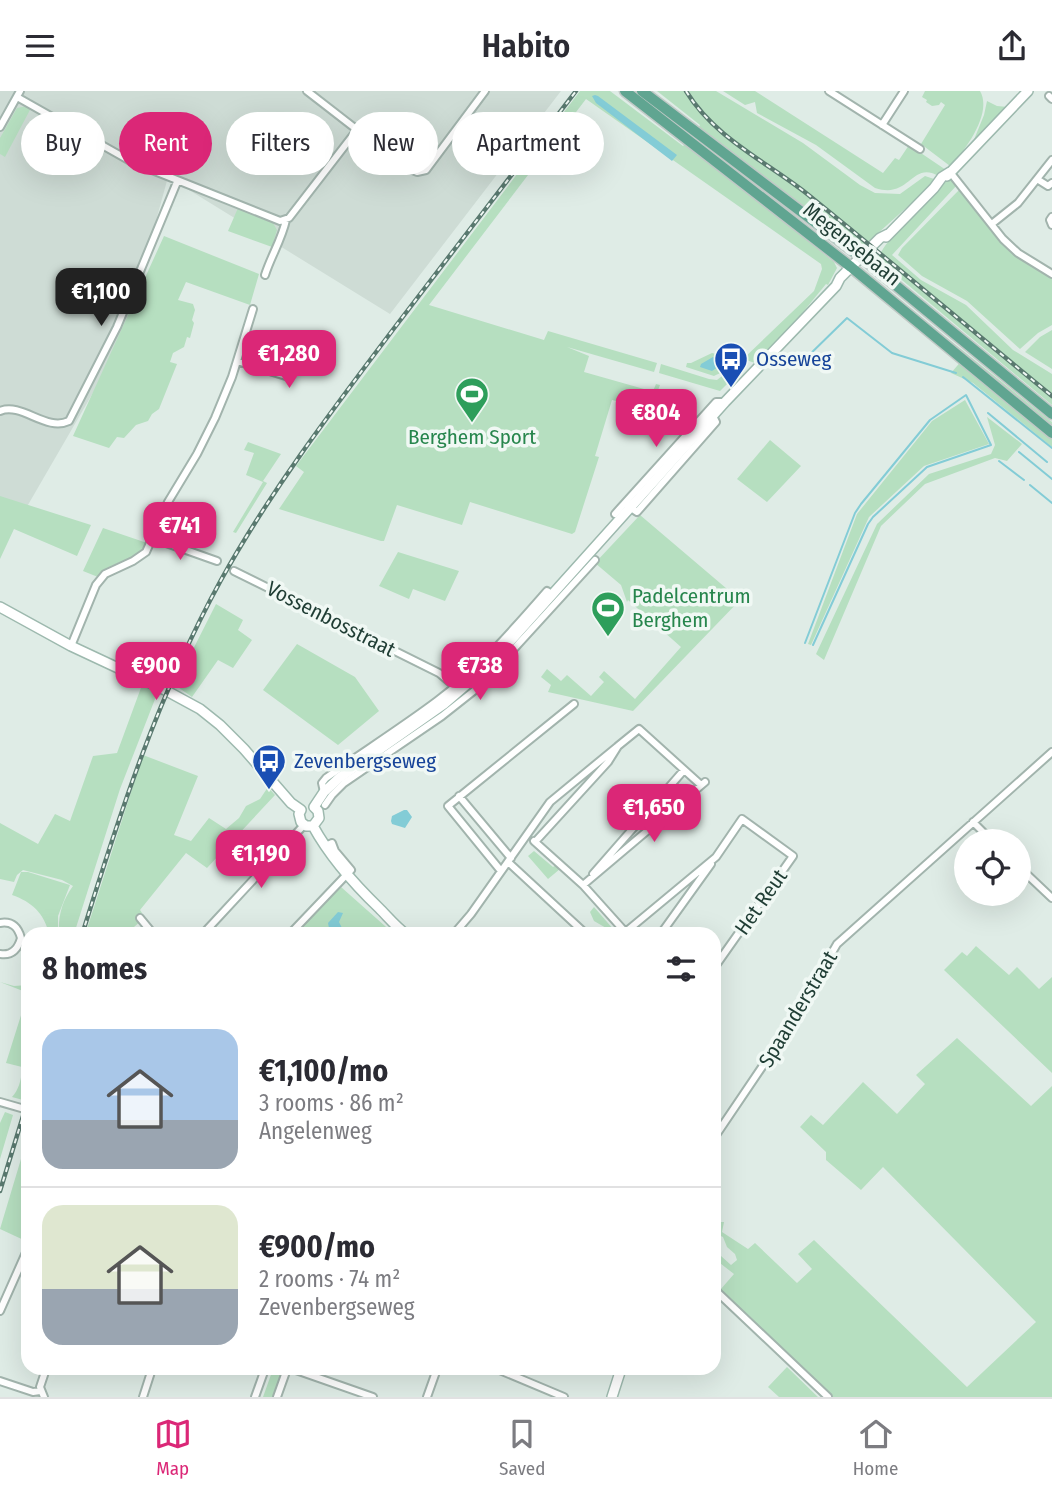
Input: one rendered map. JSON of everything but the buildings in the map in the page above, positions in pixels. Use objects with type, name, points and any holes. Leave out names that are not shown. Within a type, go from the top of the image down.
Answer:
[{"type":"main road","name":"Megensebaan","points":[[625,91],[853,269],[1052,433]]},
{"type":"main road","name":"Megensebaan","points":[[642,91],[863,259],[1052,414]]},
{"type":"street","points":[[307,91],[348,123]]},
{"type":"street","points":[[438,154],[485,91]]},
{"type":"street","points":[[830,91],[920,149]]},
{"type":"street","points":[[882,125],[904,91]]},
{"type":"street","points":[[615,514],[666,473],[713,416],[836,286],[844,282],[880,238],[888,234],[1028,91]]},
{"type":"street","points":[[0,127],[18,94],[132,162],[275,219],[286,220]]},
{"type":"street","points":[[265,275],[286,220],[348,141]]},
{"type":"street","points":[[993,223],[1018,202],[1052,160]]},
{"type":"street","points":[[950,172],[1003,239],[1018,253],[1052,274]]},
{"type":"street","points":[[1037,179],[1048,186],[1052,183]]},
{"type":"street","points":[[0,411],[11,409],[53,424],[62,425],[69,421],[122,315],[177,182]]},
{"type":"street","points":[[1052,217],[1052,225]]},
{"type":"street","points":[[71,646],[96,585],[105,574],[142,556],[152,538],[168,502],[203,442],[237,361],[253,309]]},
{"type":"street","points":[[237,361],[289,377],[294,366],[320,340]]},
{"type":"street","points":[[314,807],[324,792],[442,716],[482,684],[586,565],[628,506],[716,402],[725,403]]},
{"type":"street","points":[[152,538],[217,561]]},
{"type":"street","points":[[324,792],[322,783],[326,778],[389,737],[489,665],[550,593],[594,561]]},
{"type":"street","name":"Vossenbosstraat","points":[[234,571],[439,673],[458,688]]},
{"type":"street","points":[[0,607],[71,646],[167,690],[200,709],[220,725],[291,803],[301,810]]},
{"type":"street","points":[[325,805],[334,786],[458,688]]},
{"type":"street","points":[[501,871],[448,806],[574,704]]},
{"type":"street","points":[[459,927],[550,802],[639,729],[684,770],[703,783],[590,878]]},
{"type":"street","points":[[535,842],[608,762],[618,746]]},
{"type":"street","name":"Spaanderstraat","points":[[721,1128],[789,1027],[836,944],[1052,752]]},
{"type":"street","points":[[583,885],[684,770]]},
{"type":"street","points":[[459,796],[509,860],[579,927]]},
{"type":"street","points":[[210,927],[309,825],[319,818],[318,811],[308,806],[301,810],[299,818],[309,825],[348,876],[390,920],[400,927]]},
{"type":"street","name":"Het Reut","points":[[666,927],[742,819],[793,856],[721,958]]},
{"type":"street","points":[[973,822],[980,829]]},
{"type":"street","name":"Het Reut","points":[[527,835],[583,885],[619,927]]},
{"type":"street","name":"Het Reut","points":[[633,927],[716,857]]},
{"type":"street","points":[[297,927],[348,876]]},
{"type":"street","points":[[1031,878],[1052,898]]},
{"type":"street","points":[[140,918],[147,927]]},
{"type":"street","points":[[0,923],[10,923],[16,927],[20,938],[16,950],[11,954],[0,954]]},
{"type":"street","points":[[0,1102],[21,1108]]},
{"type":"street","points":[[0,1311],[21,1264]]},
{"type":"street","points":[[721,1296],[828,1397]]},
{"type":"street","points":[[0,1381],[42,1394],[45,1375]]},
{"type":"street","points":[[143,1397],[150,1375]]},
{"type":"street","points":[[255,1397],[263,1375]]},
{"type":"street","points":[[277,1397],[285,1375]]},
{"type":"street","points":[[310,1375],[373,1397]]},
{"type":"street","points":[[427,1397],[435,1375]]},
{"type":"street","points":[[511,1375],[564,1397]]},
{"type":"street","points":[[612,1397],[619,1375]]},
{"type":"shaded area","points":[[0,91],[561,91],[545,112],[452,112],[452,175],[497,175],[390,314],[168,177],[123,341],[14,529],[0,520]]},
{"type":"green space","name":"Berghem Sport","points":[[580,91],[610,91],[683,146],[686,143],[834,262],[837,268],[828,285],[826,284],[781,339],[755,363],[743,359],[814,291],[822,269],[821,264],[586,99],[576,112],[564,112]]},
{"type":"green space","points":[[657,91],[686,91],[691,96],[689,91],[716,91],[803,143],[875,193],[900,194],[925,176],[937,180],[866,244],[853,246],[698,129],[700,125]]},
{"type":"green space","points":[[723,91],[755,91],[883,173],[895,158],[899,160],[909,145],[946,170],[940,177],[923,173],[896,189],[875,188],[816,145],[757,113],[755,102],[745,105]]},
{"type":"green space","points":[[925,91],[980,91],[983,100],[983,110],[976,131],[950,166],[921,144],[945,105],[941,102],[932,106],[926,102],[922,97]]},
{"type":"green space","points":[[987,101],[1008,107],[973,142],[984,115]]},
{"type":"green space","points":[[17,108],[31,108],[29,112],[21,112],[21,127],[5,157],[0,154],[0,138]]},
{"type":"green space","name":"Berghem Sport","points":[[516,175],[528,175],[429,305],[544,340],[548,331],[657,363],[654,372],[567,347],[589,356],[584,372],[651,391],[645,410],[656,384],[660,385],[640,431],[616,424],[617,418],[634,423],[637,414],[629,411],[631,405],[612,400],[595,456],[599,457],[575,532],[572,534],[470,502],[462,525],[397,505],[384,541],[381,541],[279,509],[304,472],[296,466]]},
{"type":"green space","points":[[952,177],[958,184],[892,255],[921,280],[966,305],[1013,350],[1052,374],[1052,405],[878,260],[898,230]]},
{"type":"green space","points":[[961,188],[1004,243],[1052,277],[1052,325],[1020,349],[967,301],[922,276],[898,255]]},
{"type":"green space","points":[[238,208],[273,223],[277,230],[272,247],[228,231]]},
{"type":"green space","points":[[164,236],[259,274],[250,305],[186,282],[178,300],[193,304],[194,323],[184,347],[173,353],[170,362],[177,364],[159,409],[148,421],[136,425],[124,438],[117,437],[109,448],[73,436]]},
{"type":"green space","points":[[872,278],[1052,422],[1052,447],[973,383],[951,373],[963,359],[866,282]]},
{"type":"green space","points":[[1052,330],[1052,369],[1025,352],[1040,337]]},
{"type":"green space","points":[[712,353],[734,358],[742,368],[734,379],[724,373],[714,376],[686,367],[687,363]]},
{"type":"green space","points":[[661,364],[709,379],[717,380],[722,376],[729,382],[720,391],[659,373]]},
{"type":"green space","points":[[965,400],[989,444],[924,466],[869,517],[811,645],[808,644],[857,514],[932,421]]},
{"type":"green space","points":[[987,417],[1022,444],[1007,461],[995,458],[925,484],[881,526],[824,660],[816,654],[877,524],[929,474],[991,454],[995,445]]},
{"type":"green space","points":[[770,440],[801,466],[767,502],[737,479]]},
{"type":"green space","points":[[248,442],[281,454],[263,481],[267,483],[236,533],[233,532],[263,482],[246,475],[254,453],[244,450]]},
{"type":"green space","points":[[0,496],[91,525],[77,556],[14,529],[0,559]]},
{"type":"green space","points":[[640,515],[740,600],[633,711],[548,692],[551,685],[541,677],[547,669],[561,681],[567,675],[591,696],[604,682],[599,677],[604,671],[635,699],[681,647],[628,600],[627,602],[621,585],[595,563]]},
{"type":"green space","points":[[103,528],[147,543],[137,554],[109,567],[98,577],[83,571]]},
{"type":"green space","points":[[398,552],[459,571],[445,601],[413,589],[409,599],[379,586]]},
{"type":"green space","points":[[216,604],[243,620],[238,630],[252,640],[233,668],[218,660],[192,697],[175,685]]},
{"type":"green space","points":[[297,644],[355,677],[379,711],[338,745],[263,690]]},
{"type":"green space","points":[[142,685],[157,694],[120,789],[76,927],[59,927],[66,897],[73,886],[62,880],[23,870],[14,882],[0,879],[0,823],[38,844],[55,814],[70,821],[93,756],[117,753]]},
{"type":"green space","points":[[143,755],[198,776],[174,835],[191,841],[209,818],[226,829],[239,818],[246,806],[260,799],[268,787],[275,795],[207,868],[186,853],[140,910],[142,913],[138,916],[142,920],[134,927],[88,927]]},
{"type":"green space","points":[[534,851],[553,867],[556,865],[560,869],[548,879],[528,856]]},
{"type":"green space","points":[[21,872],[70,885],[58,916],[58,927],[46,927],[36,909],[12,895]]},
{"type":"green space","points":[[341,887],[386,927],[302,927]]},
{"type":"green space","points":[[594,907],[611,927],[604,927],[594,921],[590,912]]},
{"type":"green space","points":[[976,946],[1009,975],[1017,967],[1039,989],[1052,977],[1052,1073],[944,970],[962,952],[967,956]]},
{"type":"green space","points":[[0,982],[21,986],[21,990]]},
{"type":"green space","points":[[21,1015],[21,1067],[6,1063]]},
{"type":"green space","points":[[957,1038],[1031,1106],[1052,1086],[1052,1397],[831,1397],[721,1291],[734,1274],[721,1264],[721,1256],[731,1265],[737,1260],[721,1236],[721,1222],[724,1222],[722,1232],[748,1249],[755,1243],[797,1283],[812,1269],[798,1254],[814,1240],[967,1387],[1036,1322],[883,1167],[861,1190],[826,1160],[826,1152],[800,1127],[811,1115],[823,1125],[863,1082],[897,1114],[925,1084],[916,1075]]},
{"type":"green space","points":[[21,1078],[21,1099],[12,1097]]},
{"type":"green space","points":[[5,1112],[13,1115],[0,1159],[0,1123]]},
{"type":"green space","points":[[21,1159],[21,1239],[0,1229]]},
{"type":"green space","points":[[787,1367],[818,1397],[779,1397],[768,1387]]},
{"type":"green space","points":[[271,1375],[283,1375],[275,1397],[263,1397]]},
{"type":"water","points":[[595,95],[677,155],[672,161],[596,103],[592,96]]},
{"type":"water","points":[[713,357],[723,360],[724,363],[712,371],[700,367],[701,364]]},
{"type":"water","points":[[404,810],[412,817],[405,828],[392,824],[392,816]]},
{"type":"water","points":[[338,912],[343,913],[339,922],[342,927],[329,927],[328,923]]},
{"type":"waterway","points":[[802,362],[847,318],[892,353],[956,373]]},
{"type":"waterway","points":[[963,377],[1052,448]]},
{"type":"waterway","points":[[805,643],[855,513],[930,420],[966,395],[991,445],[927,467],[873,517],[813,645]]},
{"type":"waterway","points":[[988,413],[1047,462]]},
{"type":"waterway","points":[[1019,452],[1052,479]]},
{"type":"waterway","points":[[999,461],[1024,480]]},
{"type":"waterway","points":[[1030,485],[1052,503]]},
{"type":"railway","points":[[85,927],[142,754],[178,666],[240,547],[326,419],[576,91]]},
{"type":"railway","points":[[686,91],[725,135],[806,193],[1052,396]]},
{"type":"railway","points":[[0,1191],[21,1123]]},
{"type":"place","name":"Osseweg","points":[[731,389]]},
{"type":"place","name":"Berghem Sport","points":[[472,424]]},
{"type":"place","name":"Padelcentrum Berghem","points":[[608,638]]},
{"type":"place","name":"Zevenbergseweg","points":[[269,791]]}]
